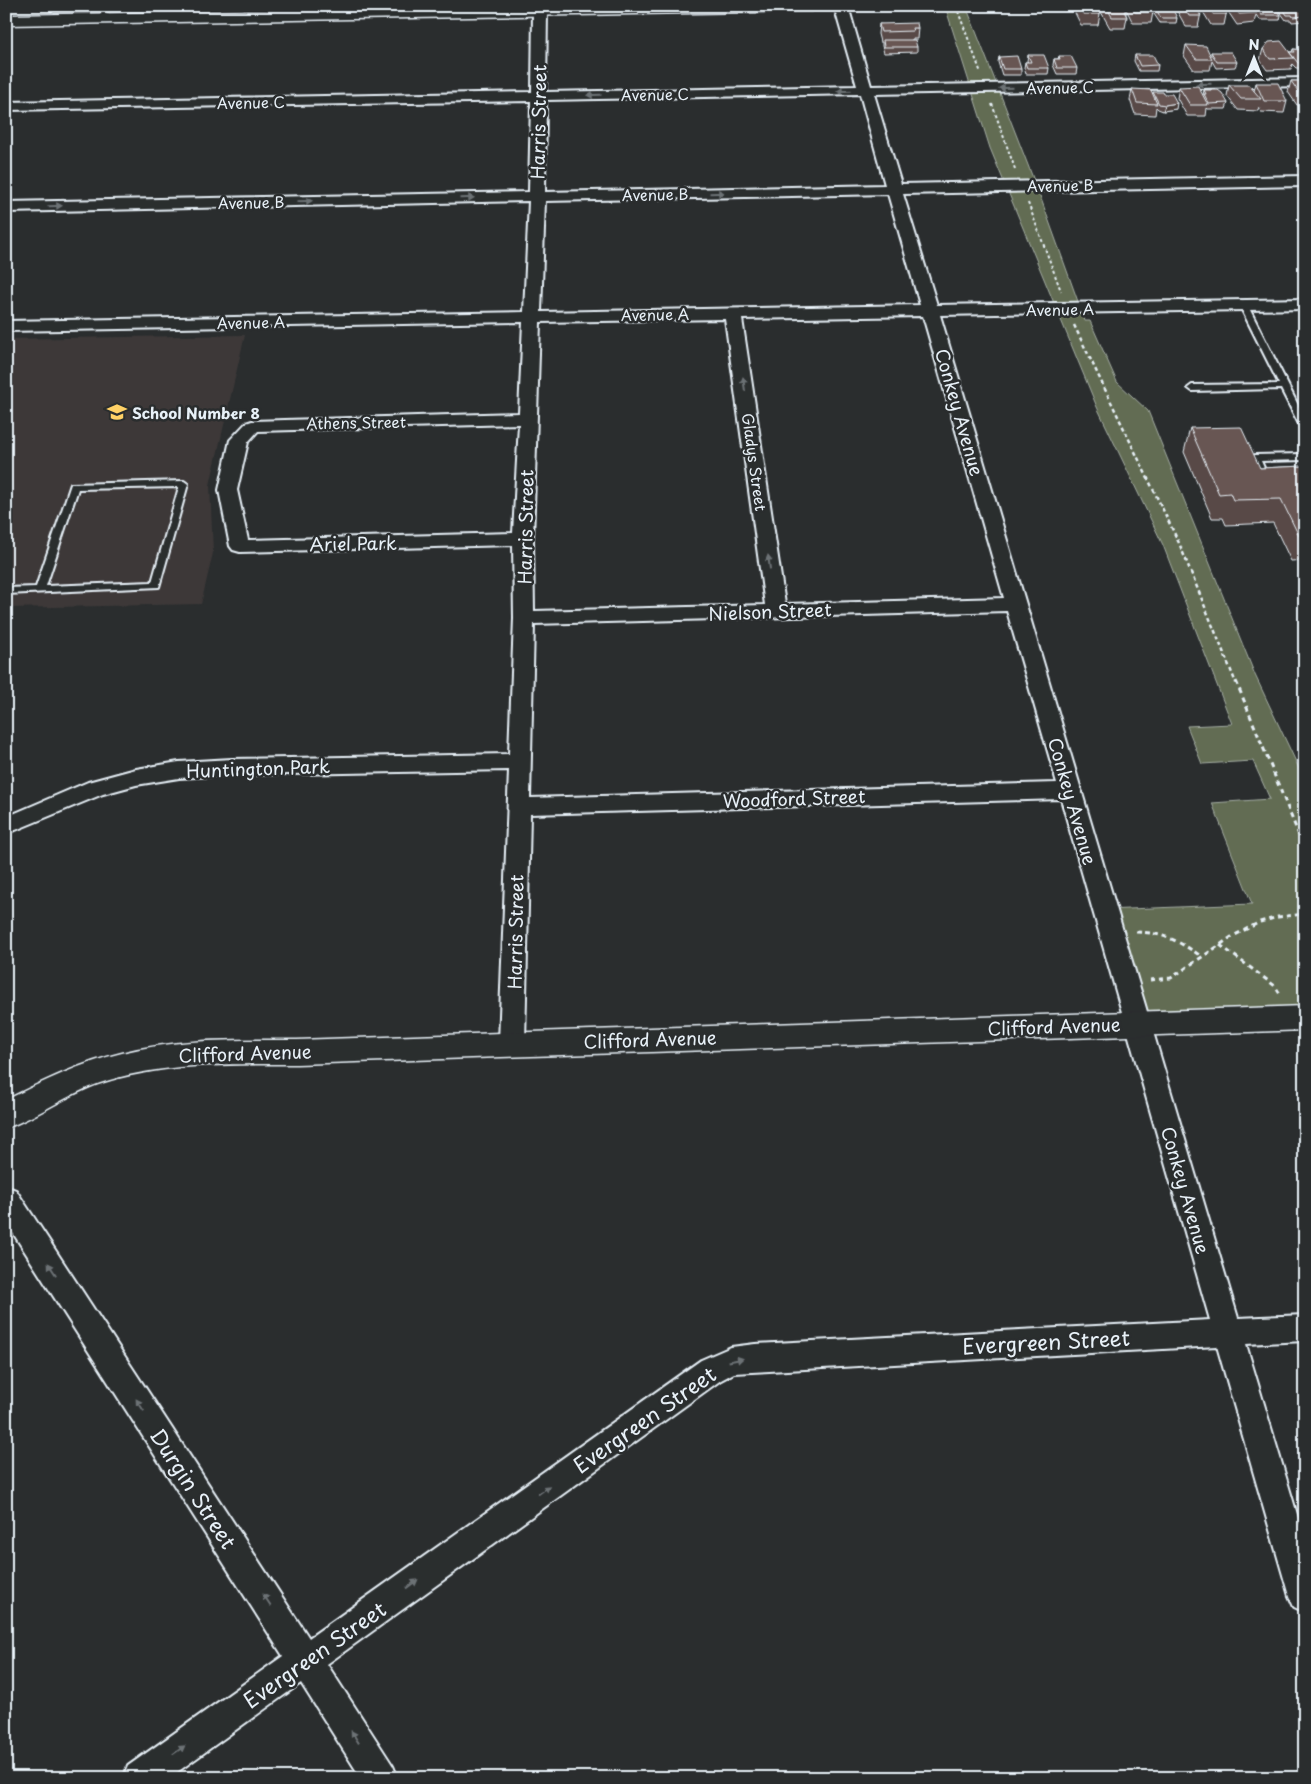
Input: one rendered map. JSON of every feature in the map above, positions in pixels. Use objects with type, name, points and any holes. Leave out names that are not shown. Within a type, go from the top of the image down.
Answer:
[{"type":"street","points":[[6,20],[104,12],[540,11],[811,6]]},
{"type":"street","name":"Conkey Avenue","points":[[841,6],[1136,1023],[1305,1596]]},
{"type":"street","name":"Harris Street","points":[[512,1043],[524,618],[523,538],[529,418],[540,11]]},
{"type":"street","name":"Avenue C","points":[[6,106],[1305,82]]},
{"type":"street","name":"Avenue B","points":[[6,207],[1305,181]]},
{"type":"street","name":"Avenue A","points":[[6,326],[1305,304]]},
{"type":"street","name":"Gladys Street","points":[[733,313],[776,611]]},
{"type":"street","name":"Athens Street","points":[[228,490],[239,440],[252,427],[258,425],[529,418]]},
{"type":"street","name":"Ariel Park","points":[[228,490],[240,546],[523,538]]},
{"type":"street","name":"Nielson Street","points":[[524,618],[1016,604]]},
{"type":"street","name":"Huntington Park","points":[[6,826],[96,788],[136,777],[179,770],[232,767],[519,762]]},
{"type":"street","name":"Woodford Street","points":[[518,806],[1070,791]]},
{"type":"street","name":"Clifford Avenue","points":[[6,1115],[55,1088],[99,1071],[163,1056],[194,1052],[297,1052],[512,1043],[1297,1018]]},
{"type":"street","name":"Durgin Street","points":[[6,1198],[381,1778]]},
{"type":"street","name":"Evergreen Street","points":[[140,1778],[710,1370],[731,1360],[755,1357],[1305,1328]]},
{"type":"lane","points":[[1244,306],[1305,428]]},
{"type":"lane","points":[[1192,388],[1285,386]]},
{"type":"lane","points":[[1264,478],[1255,458],[1305,457]]},
{"type":"lane","points":[[6,591],[156,585],[184,484],[74,486],[40,589]]},
{"type":"path","points":[[956,6],[981,75]]},
{"type":"path","points":[[991,102],[1086,353],[1180,543],[1305,850]]},
{"type":"path","points":[[1124,981],[1172,978],[1220,944],[1260,922],[1278,917],[1305,914]]},
{"type":"path","points":[[1111,933],[1158,933],[1180,941],[1202,957]]},
{"type":"path","points":[[1220,944],[1279,990],[1297,1018]]},
{"type":"shaded area","name":"School Number 8","points":[[245,335],[210,485],[213,553],[201,604],[6,608],[6,339]]},
{"type":"green space","points":[[945,6],[966,6],[1040,196],[1085,321],[1090,321],[1117,382],[1148,411],[1255,675],[1305,781],[1305,1018],[1136,1023],[1104,910],[1252,904],[1212,803],[1270,799],[1253,761],[1202,764],[1187,726],[1232,724],[1163,545],[1097,407],[990,148]]},
{"type":"building","points":[[1079,6],[1097,6],[1100,14],[1083,14]]},
{"type":"building","points":[[1106,6],[1124,6],[1127,17],[1112,17]]},
{"type":"building","points":[[1132,6],[1150,6],[1153,12],[1135,12]]},
{"type":"building","points":[[1154,6],[1171,6],[1177,18],[1161,18]]},
{"type":"building","points":[[1183,6],[1200,6],[1202,8],[1196,8],[1201,16],[1189,16]]},
{"type":"building","points":[[1208,6],[1227,6],[1228,8],[1222,8],[1227,14],[1213,14]]},
{"type":"building","points":[[1234,6],[1252,6],[1257,13],[1239,14]]},
{"type":"building","points":[[1256,6],[1272,6],[1281,15],[1261,15]]},
{"type":"building","points":[[1281,6],[1298,6],[1301,11],[1305,11],[1305,16],[1293,17],[1292,15],[1287,15]]},
{"type":"building","points":[[917,23],[918,28],[912,28],[913,31],[881,32],[879,24]]},
{"type":"building","points":[[883,40],[915,40],[917,47],[884,47]]},
{"type":"building","points":[[1281,41],[1294,58],[1270,59],[1263,49],[1269,42]]},
{"type":"building","points":[[1186,45],[1206,46],[1212,59],[1196,59]]},
{"type":"building","points":[[1293,49],[1305,50],[1305,63],[1298,63],[1289,52],[1295,52]]},
{"type":"building","points":[[1211,52],[1231,52],[1237,62],[1217,62]]},
{"type":"building","points":[[1028,55],[1044,55],[1049,68],[1027,68],[1025,62],[1031,62]]},
{"type":"building","points":[[1135,55],[1153,55],[1158,65],[1140,66]]},
{"type":"building","points":[[1017,56],[1021,69],[1003,69],[999,57]]},
{"type":"building","points":[[1059,56],[1071,56],[1077,68],[1057,68],[1054,59],[1060,59]]},
{"type":"building","points":[[1291,81],[1305,81],[1305,94],[1300,94]]},
{"type":"building","points":[[1256,83],[1278,83],[1287,101],[1264,101]]},
{"type":"building","points":[[1229,85],[1249,85],[1261,99],[1241,99]]},
{"type":"building","points":[[1198,86],[1208,105],[1190,105],[1179,87]]},
{"type":"building","points":[[1132,89],[1151,90],[1157,104],[1137,103]]},
{"type":"building","points":[[1204,90],[1218,90],[1228,103],[1209,104]]},
{"type":"building","points":[[1153,92],[1172,94],[1177,103],[1159,104]]},
{"type":"building","points":[[1241,427],[1260,468],[1305,466],[1305,536],[1299,536],[1281,499],[1233,500],[1230,493],[1219,494],[1190,428]]},
{"type":"place","name":"School Number 8","points":[[117,412]]}]
